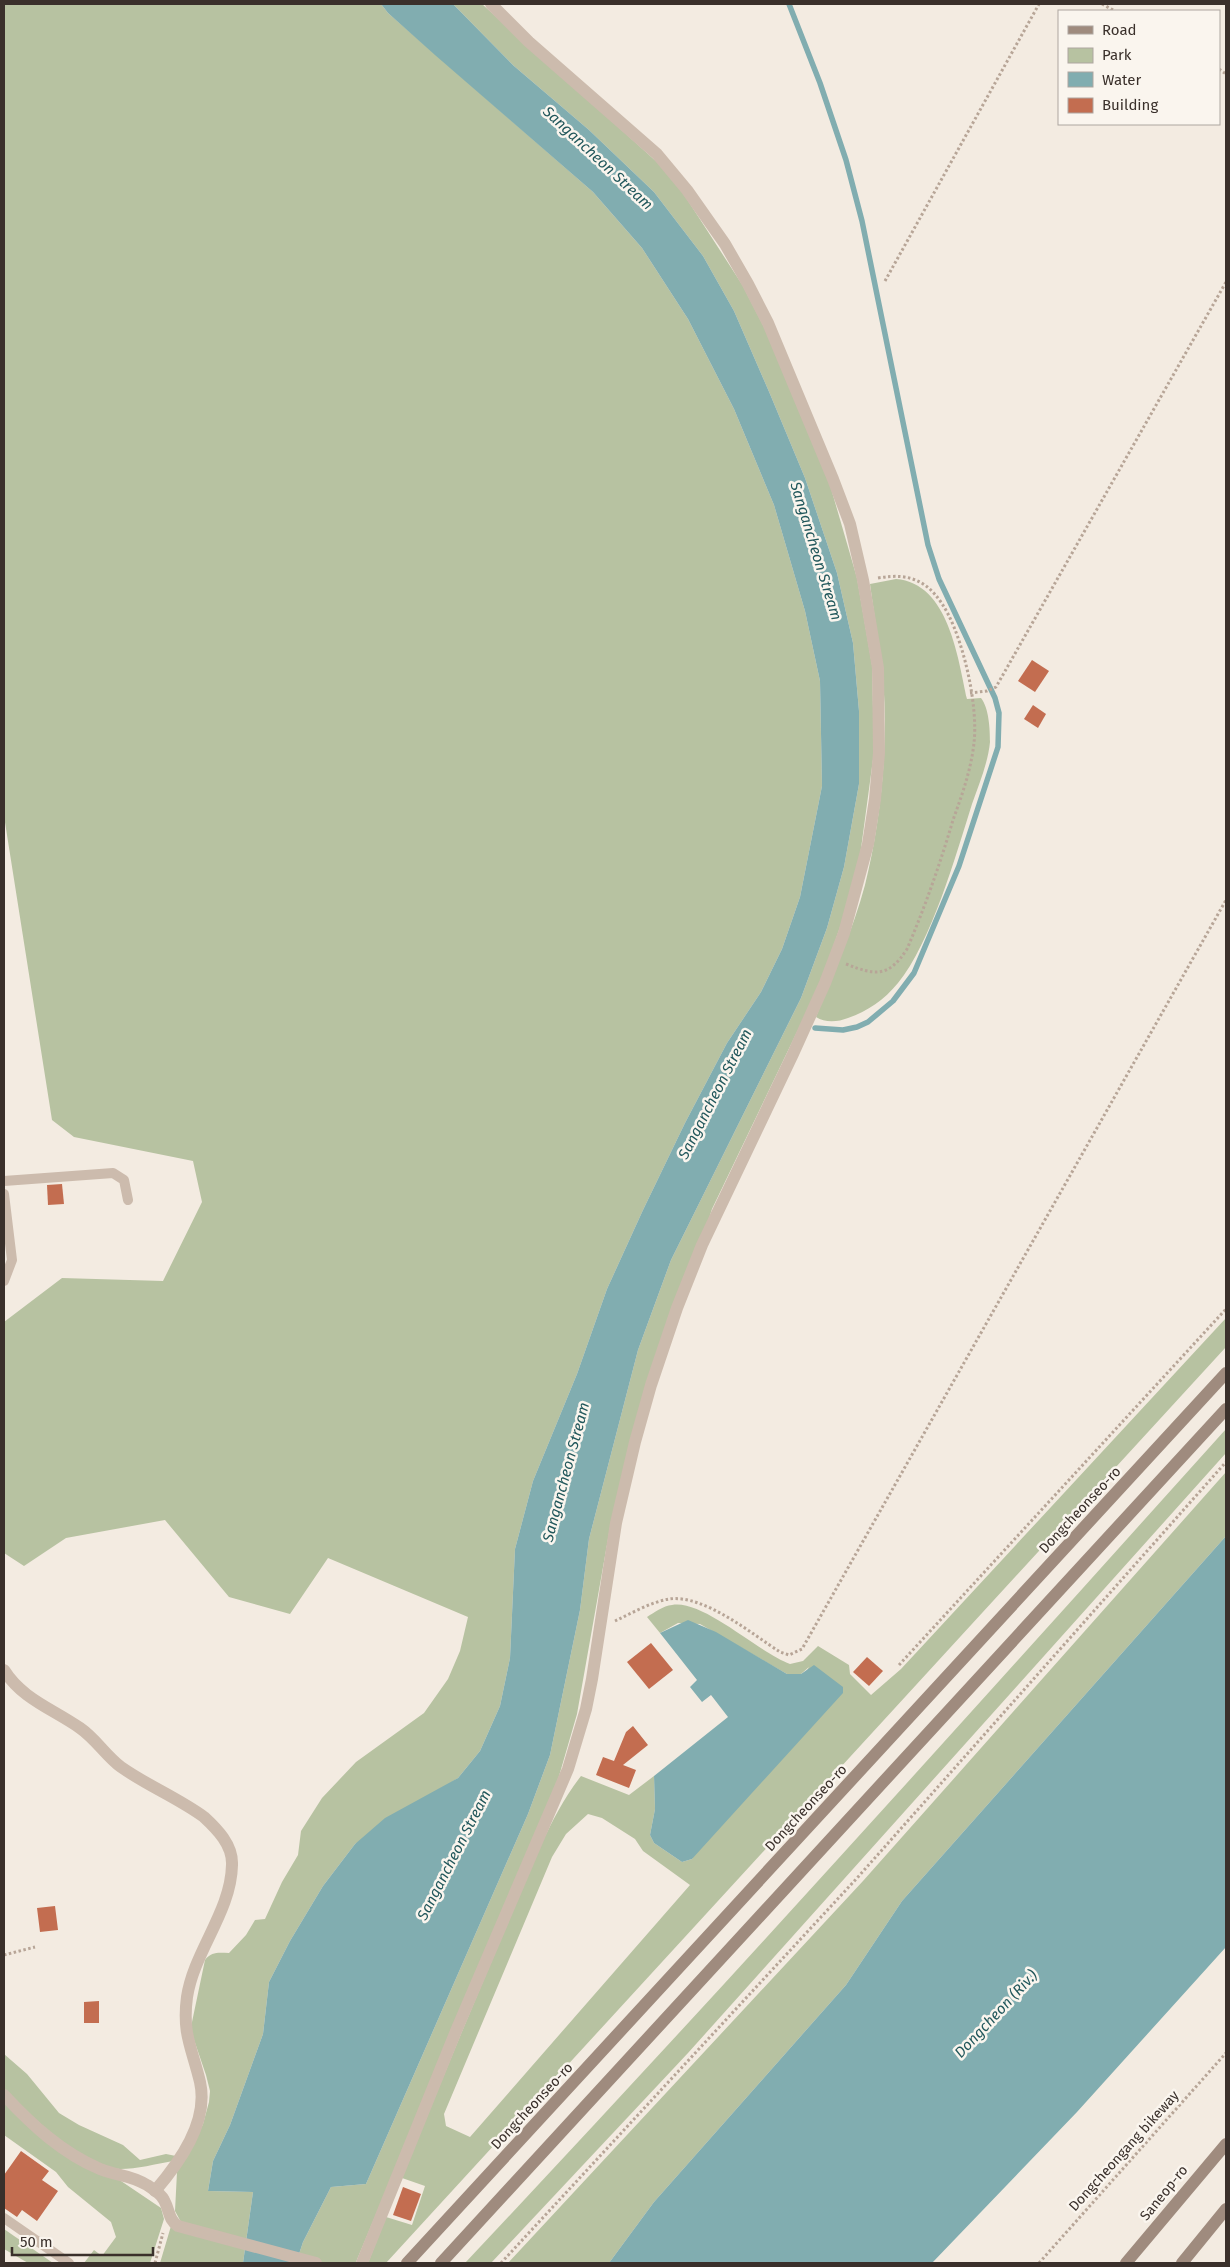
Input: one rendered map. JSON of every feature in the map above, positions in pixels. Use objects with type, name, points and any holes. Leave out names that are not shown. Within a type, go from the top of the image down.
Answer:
[{"type":"main road","name":"Dongcheonseo-ro","points":[[407,2263],[1226,1373]]},
{"type":"main road","points":[[441,2263],[1226,1409]]},
{"type":"main road","name":"Saneop-ro","points":[[1126,2263],[1226,2144]]},
{"type":"main road","points":[[1182,2263],[1226,2209]]},
{"type":"street","points":[[362,2263],[456,2031],[568,1770],[586,1709],[616,1523],[635,1442],[677,1308],[710,1227],[793,1054],[834,960],[858,888],[868,844],[876,799],[879,753],[878,668],[863,580],[850,524],[834,479],[768,323],[725,244],[687,190],[657,154],[529,42],[491,4]]},
{"type":"street","points":[[4,1670],[20,1690],[36,1703],[82,1729],[119,1765],[204,1817],[215,1826],[229,1850],[232,1863],[226,1891],[218,1919],[191,1980],[186,2012],[187,2040],[201,2084],[200,2105],[187,2149],[155,2191]]},
{"type":"street","points":[[4,2095],[39,2130],[64,2148],[102,2170],[131,2176],[155,2191],[164,2200],[170,2219],[185,2228],[316,2263]]},
{"type":"lane","points":[[4,1181],[113,1173],[124,1180],[128,1200]]},
{"type":"lane","points":[[4,1194],[12,1260],[4,1281]]},
{"type":"lane","points":[[4,2218],[69,2263]]},
{"type":"path","points":[[885,281],[1039,4]]},
{"type":"path","points":[[1102,4],[1113,10]]},
{"type":"path","points":[[970,693],[987,691],[996,687],[1226,282]]},
{"type":"path","points":[[834,960],[860,969],[887,970],[897,964],[907,949],[946,844],[970,767],[974,742],[970,693],[958,635],[944,606],[935,595],[919,582],[903,575],[863,580]]},
{"type":"path","points":[[598,1628],[658,1602],[681,1599],[718,1612],[780,1652],[789,1655],[802,1649],[1226,900]]},
{"type":"path","points":[[899,1665],[1226,1309]]},
{"type":"path","points":[[501,2263],[858,1877],[1226,1462]]},
{"type":"path","points":[[4,1955],[35,1947]]},
{"type":"path","name":"Dongcheongang bikeway","points":[[1039,2263],[1226,2053]]},
{"type":"path","points":[[155,2263],[165,2227],[170,2219]]},
{"type":"green space","points":[[4,4],[381,4],[388,13],[593,192],[642,248],[688,319],[734,409],[774,505],[805,611],[820,681],[822,786],[800,897],[782,949],[761,992],[727,1043],[685,1123],[643,1210],[607,1289],[577,1374],[533,1481],[515,1549],[510,1658],[500,1706],[480,1751],[458,1778],[355,1844],[323,1886],[290,1941],[269,1982],[263,2034],[230,2125],[213,2161],[208,2191],[253,2192],[243,2263],[160,2263],[171,2226],[181,2222],[175,2211],[177,2172],[195,2142],[203,2124],[209,2102],[210,2091],[206,2075],[192,2034],[192,2022],[205,1960],[213,1954],[229,1953],[246,1935],[255,1920],[265,1919],[282,1882],[298,1855],[301,1831],[322,1798],[356,1762],[424,1713],[448,1679],[460,1651],[468,1617],[328,1558],[290,1614],[229,1597],[165,1520],[66,1538],[24,1566],[4,1553],[4,1322],[62,1278],[163,1281],[202,1202],[193,1161],[74,1137],[52,1120],[4,816]]},
{"type":"green space","points":[[453,4],[482,4],[658,163],[683,193],[743,286],[768,335],[828,478],[857,578],[872,665],[874,752],[860,856],[851,896],[820,984],[712,1209],[611,1522],[577,1714],[557,1783],[356,2262],[296,2263],[303,2242],[331,2187],[366,2184],[528,1814],[550,1755],[580,1610],[589,1539],[638,1350],[671,1260],[801,998],[827,928],[844,867],[859,784],[859,711],[853,643],[837,573],[805,478],[734,311],[703,256],[654,192],[589,130],[514,66]]},
{"type":"green space","points":[[896,579],[914,584],[928,594],[939,608],[955,645],[967,699],[981,698],[986,707],[990,731],[989,750],[941,898],[932,922],[910,966],[893,989],[875,1004],[848,1018],[827,1021],[816,1017],[849,935],[860,902],[874,845],[880,803],[885,741],[885,703],[870,584]]},
{"type":"green space","points":[[1226,1318],[1226,1347],[386,2263],[368,2263],[386,2217],[412,2225],[425,2186],[402,2178],[541,1844],[559,1809],[581,1776],[629,1795],[654,1776],[655,1809],[650,1835],[654,1843],[682,1862],[692,1859],[809,1667],[801,1674],[787,1674],[700,1624],[678,1623],[660,1633],[647,1617],[665,1607],[685,1605],[715,1618],[777,1658],[790,1664],[803,1661],[818,1646],[849,1665],[850,1674],[871,1695],[901,1669]],"holes":[[[588,1814],[602,1818],[635,1839],[643,1851],[690,1885],[470,2137],[446,2126],[444,2114],[552,1857],[566,1834]]]},
{"type":"green space","points":[[1226,1429],[1226,1453],[688,2053],[491,2263],[465,2263],[753,1953]]},
{"type":"green space","points":[[1226,1472],[1226,1536],[902,1901],[846,1985],[654,2202],[609,2263],[508,2263],[863,1881]]},
{"type":"green space","points":[[4,2054],[27,2074],[59,2113],[79,2125],[123,2145],[140,2160],[166,2154],[176,2156],[173,2161],[120,2169],[106,2166],[74,2150],[42,2125],[4,2089]]},
{"type":"green space","points":[[4,2102],[161,2208],[164,2219],[150,2263],[84,2263],[94,2250],[102,2256],[116,2237],[111,2222],[68,2187],[56,2172],[4,2135]]},
{"type":"green space","points":[[4,2229],[53,2263],[28,2263],[4,2249]]},
{"type":"water","name":"Sangancheon Stream","points":[[381,4],[453,4],[514,66],[589,130],[654,192],[703,256],[734,311],[770,394],[805,478],[837,573],[853,643],[859,711],[859,784],[844,867],[827,928],[801,998],[671,1260],[638,1350],[589,1539],[580,1610],[550,1755],[528,1814],[366,2184],[331,2187],[303,2242],[296,2263],[243,2263],[253,2192],[208,2191],[213,2161],[230,2125],[263,2034],[269,1982],[290,1941],[323,1886],[355,1844],[385,1818],[458,1778],[480,1751],[500,1706],[510,1658],[515,1549],[533,1481],[577,1374],[607,1289],[643,1210],[685,1123],[727,1043],[761,992],[782,949],[800,897],[822,786],[820,681],[805,611],[774,505],[734,409],[688,319],[642,248],[593,192],[435,55],[388,13]]},
{"type":"water","name":"Dongcheon (Riv.)","points":[[1226,1536],[1226,1947],[1077,2112],[932,2263],[609,2263],[654,2202],[846,1985],[902,1901]]},
{"type":"water","points":[[688,1620],[716,1632],[787,1674],[801,1674],[814,1665],[843,1687],[843,1693],[692,1859],[682,1862],[654,1843],[650,1835],[655,1809],[654,1776],[728,1717],[711,1695],[702,1702],[690,1687],[697,1680],[660,1633]]},
{"type":"building","points":[[1032,660],[1049,671],[1035,692],[1018,681]]},
{"type":"building","points":[[1033,705],[1046,714],[1038,728],[1024,719]]},
{"type":"building","points":[[62,1184],[64,1204],[48,1205],[47,1185]]},
{"type":"building","points":[[651,1643],[673,1670],[649,1689],[627,1662]]},
{"type":"building","points":[[867,1657],[883,1671],[869,1686],[853,1672]]},
{"type":"building","points":[[633,1726],[648,1745],[623,1765],[636,1770],[629,1788],[596,1775],[603,1757],[614,1761],[626,1732]]},
{"type":"building","points":[[55,1906],[58,1930],[40,1932],[37,1908]]},
{"type":"building","points":[[99,2001],[99,2023],[84,2023],[84,2002]]},
{"type":"building","points":[[21,2151],[49,2171],[42,2180],[58,2191],[37,2221],[22,2210],[17,2217],[4,2208],[4,2175]]},
{"type":"building","points":[[403,2187],[421,2194],[411,2221],[393,2215]]},
{"type":"waterway","points":[[789,4],[820,83],[846,160],[862,221],[928,545],[939,579],[995,698],[999,713],[998,747],[959,866],[914,973],[893,1001],[868,1022],[843,1030],[815,1028]]}]
